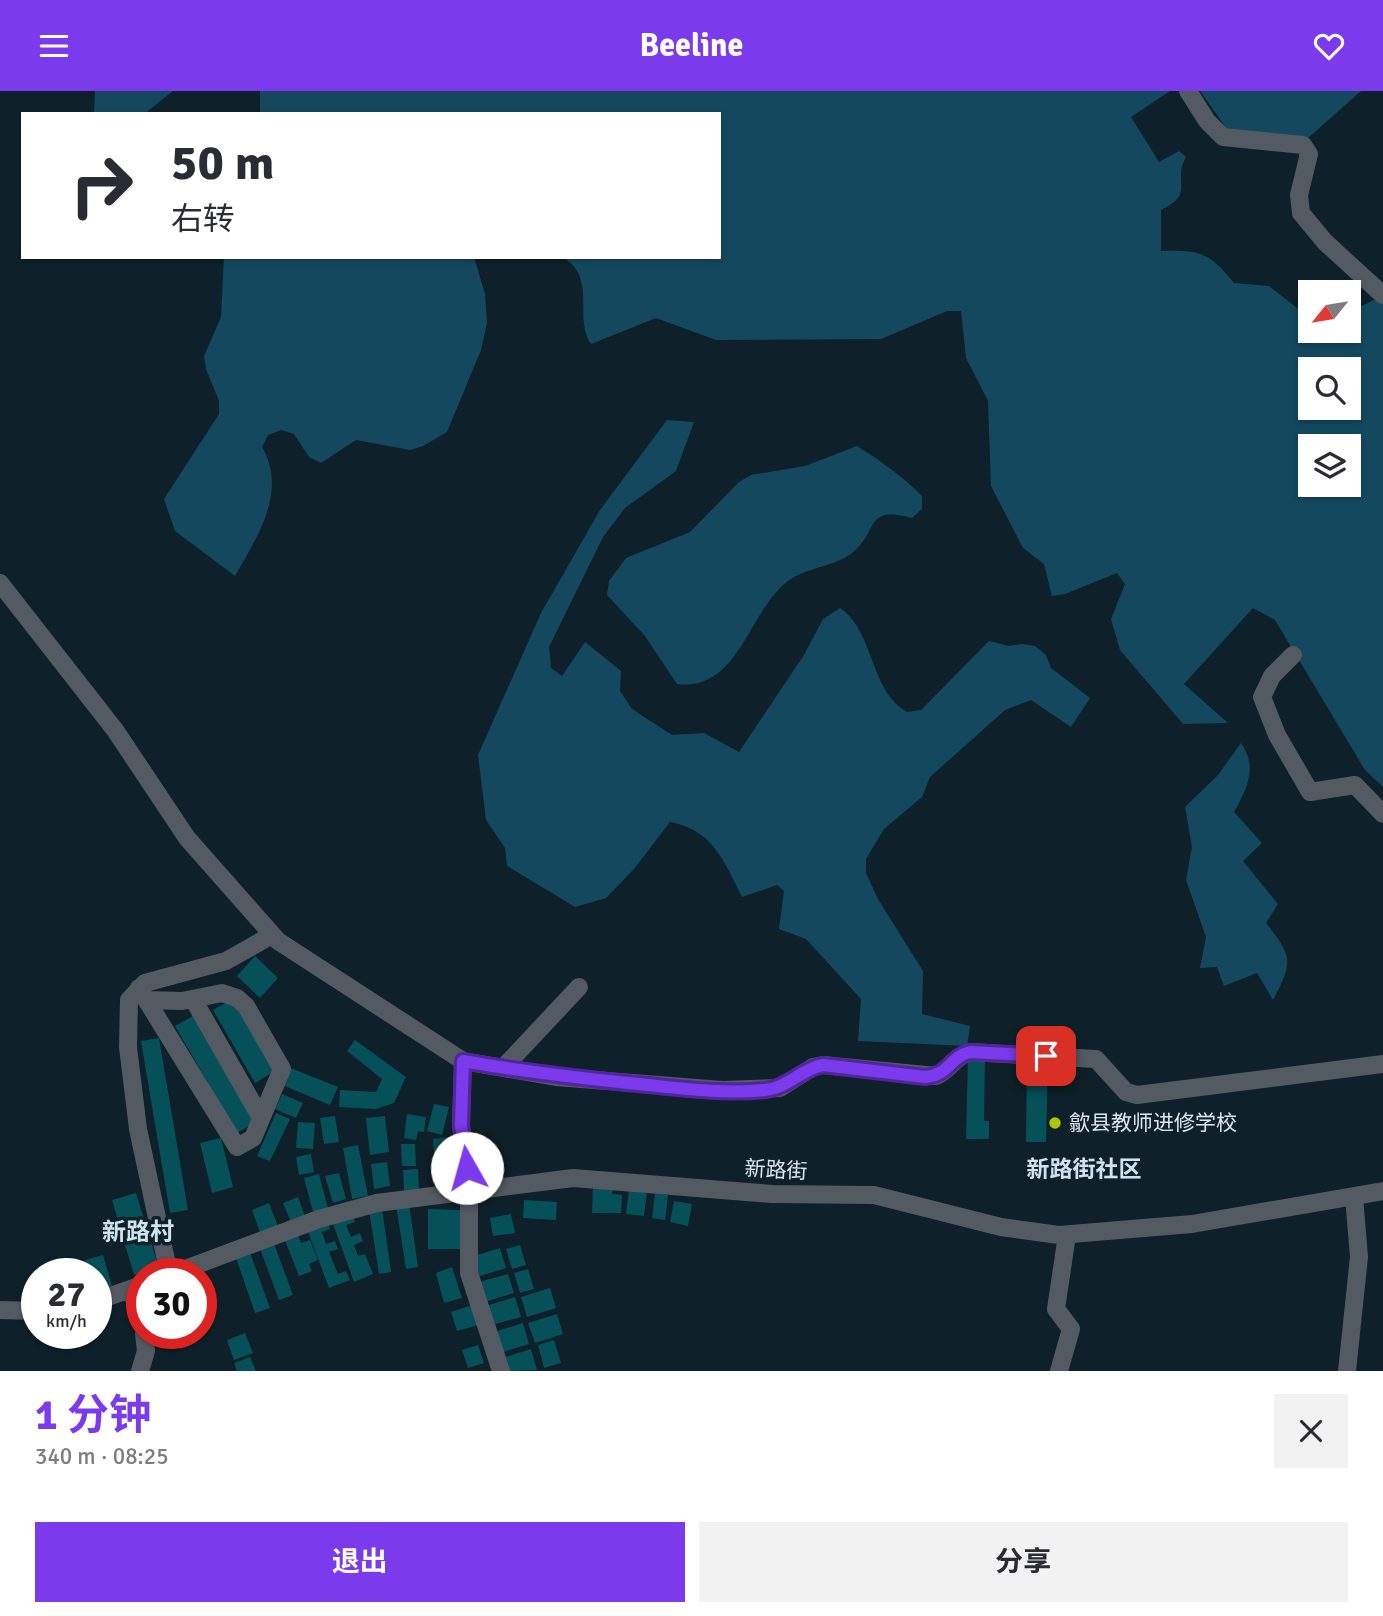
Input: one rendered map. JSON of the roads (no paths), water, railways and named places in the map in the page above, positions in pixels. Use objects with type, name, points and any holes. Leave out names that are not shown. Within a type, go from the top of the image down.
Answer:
[{"type":"street","points":[[1188,91],[1207,121],[1223,137],[1303,145],[1309,154],[1298,195],[1301,213],[1325,242],[1383,295]]},
{"type":"street","points":[[0,583],[115,730],[187,838],[272,935],[463,1061],[556,1077],[687,1089],[764,1090],[785,1086],[813,1067],[823,1065],[936,1076],[946,1071],[960,1055],[970,1052],[1096,1059],[1126,1092],[1137,1095],[1383,1064]]},
{"type":"street","points":[[1293,655],[1272,676],[1262,697],[1277,735],[1310,792],[1354,785],[1383,814]]},
{"type":"street","points":[[167,1258],[147,1178],[131,1079],[127,1015],[129,1000],[226,961],[272,935]]},
{"type":"street","points":[[503,1068],[579,987]]},
{"type":"street","points":[[222,993],[237,998],[246,1006],[282,1069],[253,1138],[237,1147],[143,994],[193,999],[222,993]]},
{"type":"street","points":[[193,999],[261,1118]]},
{"type":"street","points":[[463,1061],[461,1125],[470,1190],[469,1273],[501,1371]]},
{"type":"street","name":"新路街","points":[[215,1258],[346,1211],[377,1203],[573,1178],[772,1194],[874,1195],[1002,1227],[1067,1235],[1192,1224],[1383,1191]]},
{"type":"street","points":[[1347,1371],[1359,1257],[1354,1197]]},
{"type":"street","points":[[1059,1371],[1071,1329],[1056,1309],[1067,1235]]},
{"type":"street","points":[[0,1310],[21,1311]]},
{"type":"street","points":[[140,1371],[146,1349]]},
{"type":"place","name":"歙县教师进修学校","points":[[1055,1123]]},
{"type":"district","name":"新路街社区","points":[[1084,1169]]},
{"type":"district","name":"新路村","points":[[138,1232]]}]
